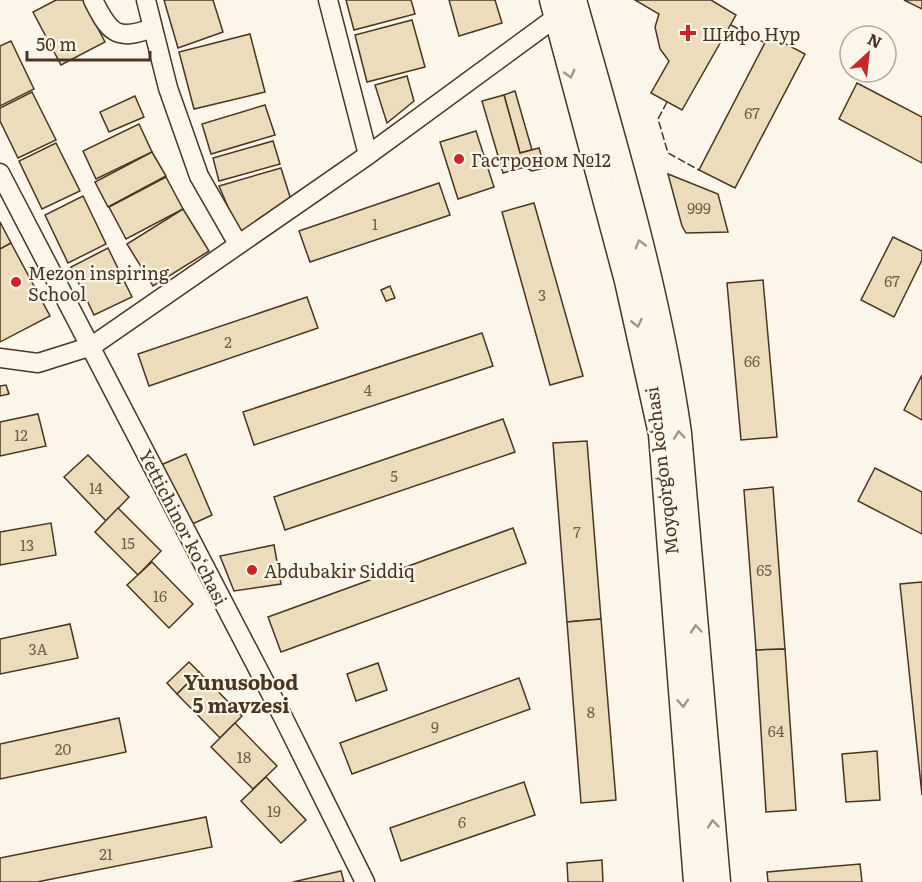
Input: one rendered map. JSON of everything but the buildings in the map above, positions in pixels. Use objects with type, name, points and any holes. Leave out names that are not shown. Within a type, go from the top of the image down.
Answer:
[{"type":"main road","name":"Moyqoʻrgʻon koʻchasi","points":[[567,4],[661,434],[696,882]]},
{"type":"main road","name":"Moyqoʻrgʻon koʻchasi","points":[[567,4],[644,256],[673,390],[679,433],[718,882]]},
{"type":"street","points":[[93,0],[105,25],[116,32],[130,37],[152,28]]},
{"type":"street","points":[[146,0],[168,88],[199,176],[238,244]]},
{"type":"street","points":[[328,0],[368,154]]},
{"type":"street","points":[[0,358],[38,363],[92,346],[368,154],[567,4]]},
{"type":"street","name":"Yettichinor ko‘chasi","points":[[0,173],[92,346],[365,882]]},
{"type":"fence","points":[[731,25],[765,43]]},
{"type":"fence","points":[[667,102],[658,119],[668,153],[699,170]]},
{"type":"place","name":"Шифо Нур","points":[[688,33]]},
{"type":"place","name":"Гастроном №12","points":[[459,159]]},
{"type":"place","name":"Mezon inspiring School","points":[[16,282]]},
{"type":"place","name":"Abdubakir Siddiq","points":[[252,570]]},
{"type":"district","name":"Yunusobod 5 mavzesi","points":[[241,692]]}]
